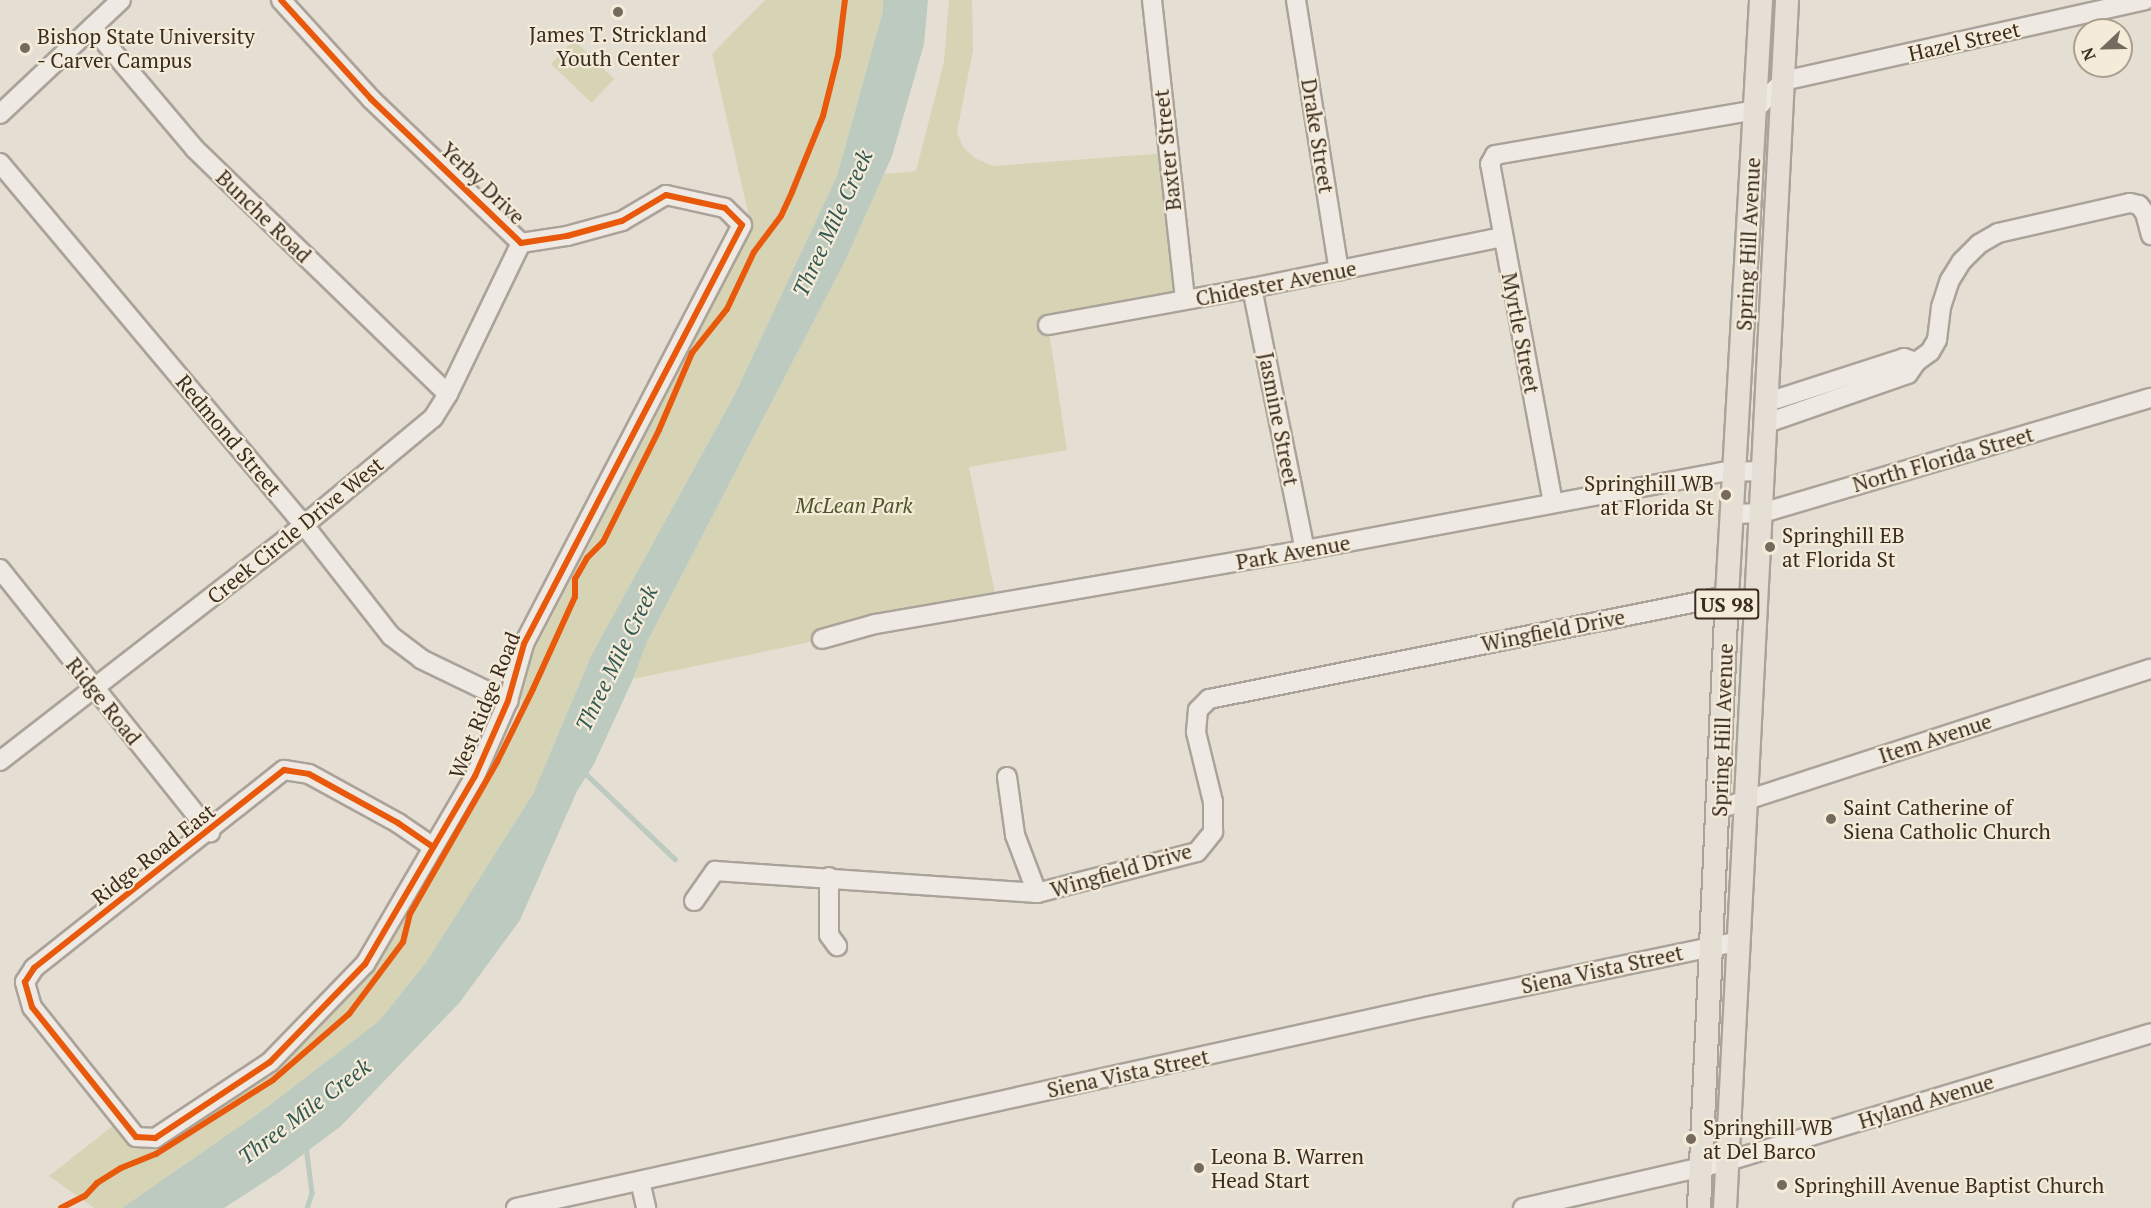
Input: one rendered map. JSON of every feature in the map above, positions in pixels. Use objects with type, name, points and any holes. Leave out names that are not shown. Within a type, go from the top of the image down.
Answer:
[{"type":"main road","name":"Spring Hill Avenue","points":[[1699,1208],[1727,596],[1734,514],[1761,0]]},
{"type":"main road","name":"Spring Hill Avenue","points":[[1725,1208],[1787,0]]},
{"type":"street","points":[[0,114],[121,0]]},
{"type":"street","name":"Yerby Drive","points":[[281,0],[371,99],[521,243],[567,236],[622,221],[666,195],[725,208],[742,225]]},
{"type":"street","name":"Baxter Street","points":[[1152,0],[1185,299]]},
{"type":"street","name":"Drake Street","points":[[1296,0],[1339,271]]},
{"type":"street","name":"Hazel Street","points":[[1783,81],[2145,0]]},
{"type":"street","name":"Bunche Road","points":[[92,27],[195,148],[448,394]]},
{"type":"street","points":[[1755,110],[1783,81]]},
{"type":"street","name":"Myrtle Street","points":[[1553,503],[1490,164],[1495,155],[1755,110]]},
{"type":"street","name":"Redmond Street","points":[[0,163],[304,525],[391,636],[422,658],[508,701]]},
{"type":"street","points":[[1767,412],[1908,374],[1916,362],[1930,352],[1937,339],[1941,307],[1950,280],[1962,261],[1979,244],[1998,233],[2130,203],[2139,205],[2145,213],[2151,235]]},
{"type":"street","name":"West Ridge Road","points":[[136,1137],[155,1138],[270,1062],[365,964],[476,776],[508,701],[524,644],[742,225]]},
{"type":"street","name":"Chidester Avenue","points":[[1048,325],[1252,288],[1503,237]]},
{"type":"street","name":"Creek Circle Drive West","points":[[0,761],[304,525],[434,418],[448,394],[521,243]]},
{"type":"street","name":"Jasmine Street","points":[[1252,288],[1305,550]]},
{"type":"street","name":"North Florida Street","points":[[1734,514],[1762,513],[2151,398]]},
{"type":"street","name":"Park Avenue","points":[[822,639],[875,624],[1305,550],[1736,470],[1764,471]]},
{"type":"street","name":"Ridge Road","points":[[0,569],[210,832]]},
{"type":"street","name":"Wingfield Drive","points":[[693,901],[715,871],[1037,893],[1197,852],[1213,832],[1213,802],[1196,732],[1198,710],[1209,699],[1727,596]]},
{"type":"street","name":"Item Avenue","points":[[1719,809],[2151,669]]},
{"type":"street","name":"Ridge Road East","points":[[136,1137],[32,1007],[25,982],[34,968],[210,832],[284,771],[309,774],[398,824],[433,847]]},
{"type":"street","points":[[1007,777],[1014,835],[1037,893]]},
{"type":"street","points":[[829,877],[829,935],[837,946]]},
{"type":"street","name":"Siena Vista Street","points":[[516,1208],[1430,1006],[1740,940]]},
{"type":"street","name":"Hyland Avenue","points":[[1523,1208],[1728,1161],[2151,1034]]},
{"type":"street","points":[[640,1181],[646,1208]]},
{"type":"green space","points":[[765,0],[883,0],[883,11],[837,176],[734,396],[592,654],[533,794],[425,964],[379,1021],[266,1108],[122,1208],[94,1208],[49,1176],[114,1125],[140,1147],[156,1150],[277,1070],[370,973],[512,731],[522,703],[516,687],[523,672],[752,230],[712,54]]},
{"type":"green space","name":"McLean Park","points":[[949,0],[972,0],[973,50],[957,132],[963,147],[975,158],[993,166],[1168,153],[1185,299],[1048,325],[1067,450],[969,467],[997,603],[633,679],[647,642],[846,259],[884,174],[916,171],[944,62]]},
{"type":"green space","points":[[574,40],[614,79],[591,103],[551,64]]},
{"type":"water","name":"Three Mile Creek","points":[[883,0],[928,0],[924,44],[892,156],[846,259],[647,642],[633,679],[594,764],[577,791],[520,920],[460,1002],[341,1126],[281,1171],[224,1208],[122,1208],[266,1108],[379,1021],[425,964],[533,794],[592,654],[734,396],[837,176],[883,11]]},
{"type":"waterway","points":[[584,772],[675,859]]},
{"type":"waterway","points":[[306,1146],[312,1193],[307,1208]]},
{"type":"cycle path","points":[[281,0],[371,99],[521,243],[567,236],[622,221],[666,195],[725,208],[742,225],[524,644],[508,701],[475,776],[365,964],[270,1062],[155,1138],[136,1137],[32,1007],[25,982],[34,968],[284,770],[309,774],[398,823],[433,847]]},
{"type":"cycle path","points":[[61,1208],[85,1196],[97,1183],[121,1168],[156,1154],[273,1080],[349,1014],[403,942],[410,914],[497,762],[575,597],[575,579],[587,558],[603,542],[659,430],[692,353],[727,309],[754,252],[781,216],[823,116],[838,56],[845,0]]},
{"type":"place","name":"James T. Strickland Youth Center","points":[[618,12]]},
{"type":"place","name":"Bishop State University - Carver Campus","points":[[25,48]]},
{"type":"place","name":"Springhill WB at Florida St","points":[[1726,495]]},
{"type":"place","name":"Springhill EB at Florida St","points":[[1770,547]]},
{"type":"place","name":"Saint Catherine of Siena Catholic Church","points":[[1831,819]]},
{"type":"place","name":"Springhill WB at Del Barco","points":[[1691,1139]]},
{"type":"place","name":"Leona B. Warren Head Start","points":[[1199,1168]]},
{"type":"place","name":"Springhill Avenue Baptist Church","points":[[1782,1185]]}]
